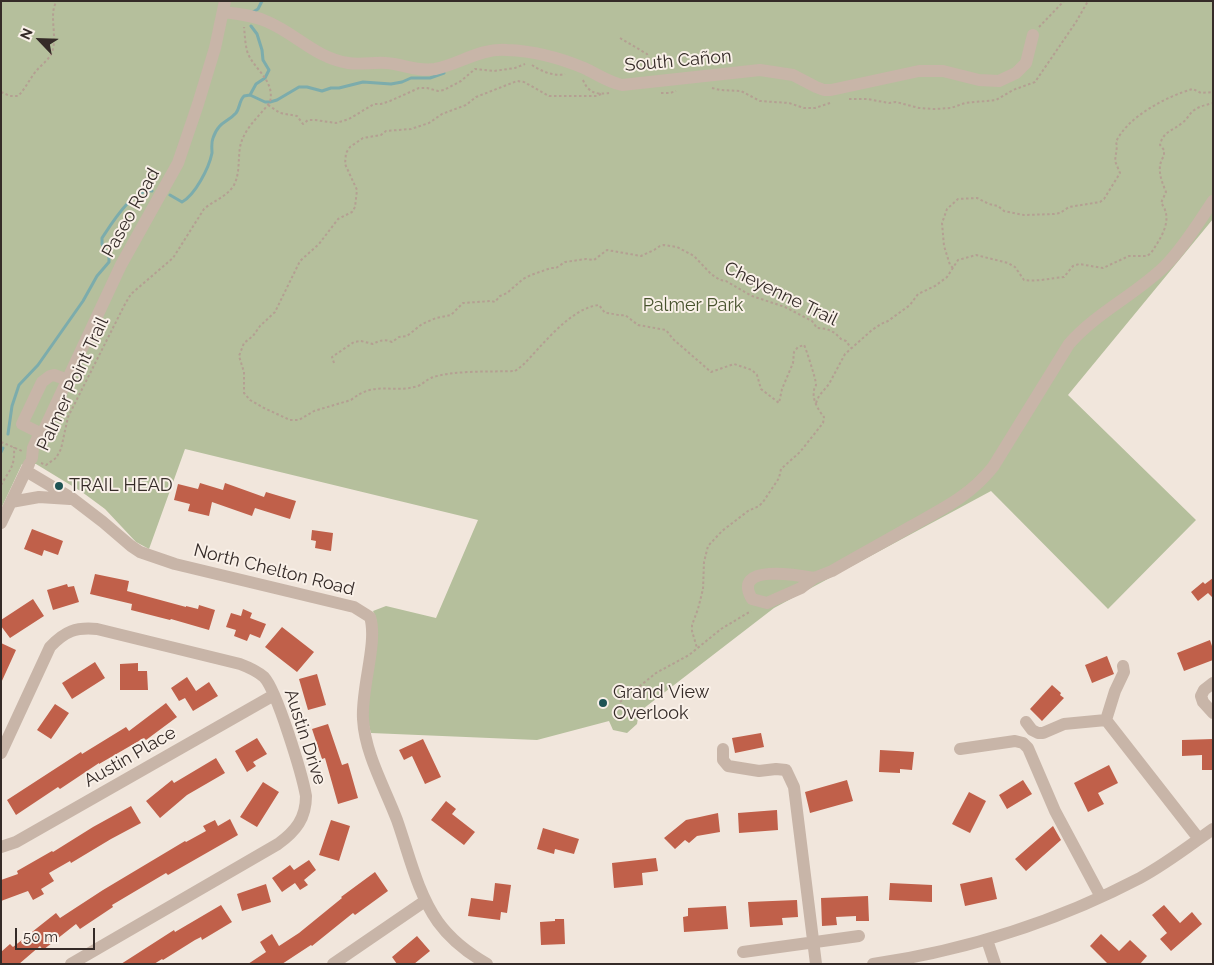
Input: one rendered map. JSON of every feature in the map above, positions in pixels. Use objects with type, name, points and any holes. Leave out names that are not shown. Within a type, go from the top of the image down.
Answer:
[{"type":"street","name":"South Cañon","points":[[224,7],[275,25],[327,58],[351,64],[383,62],[424,70],[452,65],[482,52],[506,50],[548,56],[586,69],[605,80],[622,85],[760,70],[793,75],[824,90],[920,72],[943,71],[979,80],[999,81],[1009,77],[1026,63],[1033,35]]},
{"type":"street","name":"Paseo Road","points":[[1,523],[32,458],[35,443],[42,434],[121,265],[178,163],[198,104],[224,7]]},
{"type":"street","points":[[814,578],[786,574],[758,574],[750,580],[748,586],[749,593],[752,599],[767,603],[801,588],[814,578],[832,571],[944,508],[981,482],[1004,451],[1069,344],[1092,322],[1140,288],[1164,266],[1179,251],[1213,201]]},
{"type":"street","points":[[42,434],[22,424],[42,382],[54,375],[68,380]]},
{"type":"street","name":"North Chelton Road","points":[[26,471],[73,499],[131,546],[151,556],[176,564],[354,607],[370,617],[373,625],[373,635],[364,691],[363,720],[365,734],[425,901],[439,923],[458,944],[487,964]]},
{"type":"street","points":[[11,502],[39,497],[73,499]]},
{"type":"street","name":"Austin Drive","points":[[1,753],[50,647],[57,639],[77,628],[98,629],[249,667],[264,677],[274,695],[306,796],[306,808],[296,828],[278,844],[71,964]]},
{"type":"street","points":[[1123,666],[1124,672],[1109,705],[1106,720],[1199,839]]},
{"type":"street","points":[[1213,683],[1204,690],[1202,696],[1203,702],[1213,713]]},
{"type":"street","name":"Austin Place","points":[[1,847],[16,842],[274,695]]},
{"type":"street","points":[[1026,722],[1032,730],[1038,734],[1043,734],[1064,724],[1106,720]]},
{"type":"street","points":[[960,749],[1015,741],[1028,748],[1055,811],[1101,897]]},
{"type":"street","points":[[723,749],[723,760],[728,766],[759,771],[776,768],[786,770],[794,787],[816,964]]},
{"type":"street","points":[[873,964],[924,956],[988,940],[1043,922],[1141,877],[1174,857],[1213,829]]},
{"type":"street","points":[[333,964],[425,901]]},
{"type":"street","points":[[743,952],[859,936]]},
{"type":"street","points":[[988,940],[995,964]]},
{"type":"path","points":[[1,92],[10,96],[18,96],[37,69],[48,58],[52,51],[55,32],[54,6],[57,1]]},
{"type":"path","points":[[1033,35],[1064,1]]},
{"type":"path","points":[[246,15],[244,28],[245,43],[253,63],[269,84],[271,98],[268,105],[280,113],[297,116],[303,124],[308,120],[336,123],[349,119],[374,104],[390,101],[419,88],[444,90],[461,81],[472,70],[477,68],[494,71],[527,64],[555,75],[569,74]]},
{"type":"path","points":[[620,38],[642,49],[649,56],[650,61]]},
{"type":"path","points":[[580,79],[587,89],[601,94],[597,96],[549,96],[524,82],[517,81],[476,97],[466,105],[442,114],[429,123],[411,129],[386,132],[381,135],[363,138],[350,147],[346,153],[345,164],[357,190],[355,207],[352,212],[338,219],[319,244],[300,261],[275,312],[244,343],[239,356],[244,372],[244,393],[250,400],[264,408],[290,420],[299,420],[314,411],[351,400],[374,388],[418,386],[430,378],[444,375],[516,371],[563,324],[579,312],[599,305],[605,313],[612,313],[618,316],[625,315],[638,325],[666,330],[673,339],[711,372],[734,364],[752,370],[757,375],[761,389],[779,403],[782,389],[794,363],[794,352],[798,347],[804,345],[816,385],[814,397],[824,417],[824,423],[816,434],[781,469],[779,478],[763,502],[722,531],[708,546],[704,562],[703,589],[692,625],[697,648]]},
{"type":"path","points":[[953,269],[947,258],[942,230],[943,216],[952,203],[958,199],[977,198],[998,206],[1004,211],[1037,216],[1060,213],[1069,207],[1096,204],[1104,198],[1120,173],[1115,161],[1118,146],[1116,142],[1128,126],[1143,112],[1185,91],[1193,89],[1202,93],[1213,92]]},
{"type":"path","points":[[816,403],[829,384],[840,362],[851,349],[872,330],[910,305],[918,294],[935,286],[947,277],[958,260],[976,255],[1008,263],[1015,267],[1024,280],[1032,282],[1064,277],[1073,266],[1079,264],[1103,268],[1130,256],[1147,256],[1156,245],[1166,225],[1164,207],[1160,202],[1166,192],[1159,168],[1160,161],[1164,156],[1164,150],[1160,145],[1161,139],[1164,134],[1188,119],[1193,111],[1213,103]]},
{"type":"path","name":"Palmer Point Trail","points":[[32,458],[46,465],[56,458],[64,440],[68,417],[87,376],[131,294],[173,258],[204,210],[224,196],[234,186],[239,169],[242,139],[251,124],[268,105]]},
{"type":"path","name":"Cheyenne Trail","points":[[334,363],[332,357],[354,342],[361,341],[373,344],[379,340],[392,342],[399,337],[407,336],[410,332],[429,321],[451,315],[463,303],[495,302],[500,296],[516,287],[524,279],[551,268],[556,268],[565,262],[586,259],[594,260],[607,250],[641,256],[664,245],[677,247],[694,256],[720,280],[726,281],[752,296],[785,307],[812,321],[817,328],[836,333],[841,339],[846,341],[851,349]]},
{"type":"path","name":"Palmer Point Trail","points":[[1,442],[14,447],[15,460],[13,467],[1,485]]},
{"type":"path","points":[[620,702],[656,673],[688,655],[721,630],[754,609],[760,602]]},
{"type":"green space","name":"Palmer Park","points":[[1,1],[1213,1],[1213,219],[1068,395],[1196,520],[1108,609],[991,491],[774,608],[639,712],[637,724],[627,733],[613,730],[609,721],[537,740],[371,733],[368,703],[377,630],[373,611],[386,606],[436,618],[478,520],[185,449],[149,549],[136,542],[105,509],[82,492],[36,464],[22,464],[1,509]]},
{"type":"building","points":[[200,483],[223,490],[225,483],[264,497],[266,492],[296,501],[290,519],[255,508],[252,516],[212,502],[209,516],[188,511],[190,504],[174,500],[178,484],[198,489]]},
{"type":"building","points":[[32,529],[63,541],[58,555],[44,550],[42,556],[24,549]]},
{"type":"building","points":[[312,530],[333,533],[331,551],[315,548],[316,541],[311,540]]},
{"type":"building","points":[[95,574],[129,581],[127,591],[186,607],[198,609],[199,605],[215,610],[209,630],[131,610],[132,604],[90,594]]},
{"type":"building","points":[[1213,578],[1213,598],[1208,593],[1198,601],[1191,592],[1203,582],[1205,584]]},
{"type":"building","points":[[67,584],[68,587],[74,586],[79,602],[53,610],[47,590]]},
{"type":"building","points":[[33,599],[44,616],[10,638],[1,626],[1,620]]},
{"type":"building","points":[[243,609],[252,613],[250,618],[266,624],[260,638],[250,634],[247,641],[234,636],[236,630],[226,627],[231,613],[241,616]]},
{"type":"building","points":[[282,627],[314,652],[297,672],[265,647]]},
{"type":"building","points":[[1210,640],[1213,649],[1213,660],[1184,671],[1177,653]]},
{"type":"building","points":[[1,643],[16,650],[1,683]]},
{"type":"building","points":[[1107,656],[1114,674],[1092,683],[1085,665]]},
{"type":"building","points":[[95,662],[105,678],[72,699],[62,683]]},
{"type":"building","points":[[138,663],[138,671],[147,671],[148,690],[120,690],[120,664]]},
{"type":"building","points":[[317,674],[326,705],[308,710],[299,679]]},
{"type":"building","points":[[187,677],[196,691],[209,682],[218,696],[193,711],[185,698],[179,701],[171,688]]},
{"type":"building","points":[[1052,685],[1064,698],[1042,721],[1030,709]]},
{"type":"building","points":[[166,703],[177,717],[146,740],[144,738],[99,763],[16,815],[7,800],[81,752],[82,754],[126,727],[129,731]]},
{"type":"building","points":[[55,704],[69,713],[51,739],[37,730]]},
{"type":"building","points":[[328,724],[342,765],[348,763],[358,798],[338,804],[325,758],[322,759],[312,729]]},
{"type":"building","points":[[761,733],[764,747],[735,753],[732,738]]},
{"type":"building","points":[[257,738],[267,754],[253,762],[256,766],[247,772],[235,751]]},
{"type":"building","points":[[423,739],[441,777],[425,784],[412,756],[404,760],[399,750]]},
{"type":"building","points":[[1213,739],[1213,770],[1202,770],[1202,755],[1182,756],[1182,740]]},
{"type":"building","points":[[880,750],[914,752],[912,770],[900,769],[900,773],[879,772]]},
{"type":"building","points":[[216,758],[225,773],[187,795],[160,818],[146,801],[172,780],[174,783]]},
{"type":"building","points":[[1109,765],[1118,783],[1098,793],[1104,804],[1088,812],[1074,783]]},
{"type":"building","points":[[847,780],[853,801],[810,813],[805,792]]},
{"type":"building","points":[[1023,780],[1032,794],[1007,809],[999,795]]},
{"type":"building","points":[[263,782],[279,792],[257,827],[240,817]]},
{"type":"building","points":[[969,792],[986,801],[970,833],[952,824]]},
{"type":"building","points":[[446,801],[456,809],[452,814],[475,832],[464,845],[431,820]]},
{"type":"building","points":[[131,806],[141,823],[71,863],[70,861],[49,873],[54,881],[41,889],[44,894],[33,900],[28,891],[1,901],[1,880],[18,874],[17,871]]},
{"type":"building","points":[[777,810],[778,830],[739,833],[738,813]]},
{"type":"building","points":[[718,813],[720,832],[697,836],[689,843],[685,840],[675,849],[664,838],[686,820]]},
{"type":"building","points":[[230,819],[238,835],[168,875],[166,873],[112,905],[113,907],[80,929],[76,924],[43,950],[40,946],[19,964],[1,964],[1,952],[10,944],[13,947],[56,913],[60,918],[185,841],[206,831],[203,826],[215,820],[218,826]]},
{"type":"building","points":[[331,820],[350,826],[339,861],[319,855]]},
{"type":"building","points":[[1053,826],[1061,840],[1026,871],[1015,859]]},
{"type":"building","points":[[543,828],[579,839],[574,854],[555,849],[554,854],[537,849]]},
{"type":"building","points":[[656,858],[658,871],[642,873],[643,885],[614,888],[612,863]]},
{"type":"building","points":[[309,860],[316,870],[304,880],[308,885],[300,890],[295,883],[282,892],[272,878],[290,865],[294,870]]},
{"type":"building","points":[[375,872],[388,891],[355,915],[353,913],[312,946],[282,964],[248,964],[266,952],[260,942],[272,934],[279,946],[299,933],[341,897]]},
{"type":"building","points":[[992,877],[997,899],[965,906],[960,884]]},
{"type":"building","points":[[495,883],[511,885],[507,913],[501,912],[500,920],[468,916],[471,898],[493,901]]},
{"type":"building","points":[[890,883],[932,885],[932,902],[889,900]]},
{"type":"building","points":[[266,884],[271,902],[242,911],[237,894]]},
{"type":"building","points":[[868,896],[869,921],[856,921],[856,916],[836,917],[837,925],[822,926],[821,898]]},
{"type":"building","points":[[797,900],[798,917],[782,918],[783,925],[750,927],[748,902]]},
{"type":"building","points":[[221,905],[232,922],[202,940],[201,937],[154,964],[121,964],[174,930],[175,932]]},
{"type":"building","points":[[1164,905],[1180,923],[1192,912],[1202,924],[1171,951],[1160,939],[1167,933],[1152,915]]},
{"type":"building","points":[[726,906],[728,929],[684,932],[683,917],[688,916],[688,908]]},
{"type":"building","points":[[555,919],[564,919],[565,944],[541,945],[540,922],[555,921]]},
{"type":"building","points":[[1101,934],[1119,951],[1130,940],[1147,956],[1140,964],[1108,964],[1090,946]]},
{"type":"building","points":[[417,936],[430,951],[414,964],[397,964],[392,957]]},
{"type":"waterway","points":[[253,12],[258,9],[262,1]]},
{"type":"waterway","points":[[250,95],[256,84],[265,78],[269,70],[263,60],[257,34],[251,26]]},
{"type":"waterway","points":[[170,195],[182,202],[192,194],[205,173],[212,153],[212,142],[215,132],[236,113],[244,96],[250,95],[265,102],[270,102],[299,87],[322,91],[363,82],[391,84],[411,78],[430,78],[444,73]]},
{"type":"waterway","points":[[8,434],[12,406],[19,385],[38,365],[83,301],[97,276],[109,262],[109,257],[102,244],[102,238],[130,201],[138,195],[152,191]]},
{"type":"waterway","points":[[1,452],[3,448]]},
{"type":"place","name":"TRAIL HEAD","points":[[59,486]]},
{"type":"place","name":"Grand View Overlook","points":[[603,703]]}]
